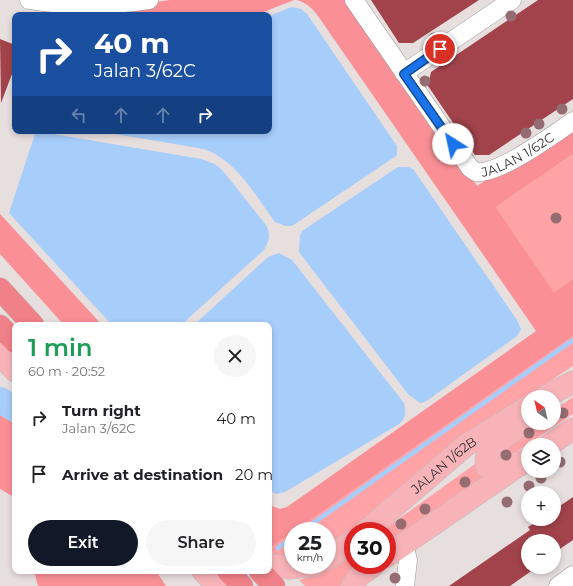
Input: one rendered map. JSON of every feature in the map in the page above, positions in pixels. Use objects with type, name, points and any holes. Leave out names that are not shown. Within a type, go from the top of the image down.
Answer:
[{"type":"highway","points":[[0,289],[30,322]]},
{"type":"highway","points":[[0,326],[12,339]]},
{"type":"highway","points":[[263,574],[274,586]]},
{"type":"highway","points":[[214,579],[242,586]]},
{"type":"main road","points":[[0,354],[12,368]]},
{"type":"main road","points":[[559,390],[573,383]]},
{"type":"main road","points":[[561,394],[573,383]]},
{"type":"main road","name":"JALAN 1/62B","points":[[376,522],[465,446],[521,411]]},
{"type":"main road","points":[[521,425],[494,446],[485,458],[488,468],[494,470],[521,462]]},
{"type":"main road","points":[[560,438],[573,429]]},
{"type":"main road","points":[[396,550],[521,464]]},
{"type":"main road","points":[[272,565],[284,567]]},
{"type":"main road","points":[[352,586],[362,574]]},
{"type":"street","points":[[29,0],[122,4],[149,0]]},
{"type":"street","name":"JALAN 1/62C","points":[[354,0],[470,168],[476,172],[490,171],[538,145],[573,121]]},
{"type":"street","points":[[404,74],[512,0]]},
{"type":"street","points":[[0,362],[12,370]]},
{"type":"street","points":[[396,552],[408,560],[405,586]]},
{"type":"street","points":[[558,586],[573,575]]},
{"type":"shaded area","points":[[170,0],[294,0],[264,12],[43,12],[44,4],[123,7]]},
{"type":"shaded area","points":[[297,0],[354,0],[477,186],[573,121],[573,154],[496,207],[554,292],[573,279],[573,336],[307,522],[284,522],[284,538],[272,546],[272,506],[280,509],[287,507],[536,331],[318,16],[309,6]]},
{"type":"shaded area","points":[[573,154],[573,279],[554,292],[496,207]]},
{"type":"shaded area","points":[[0,214],[99,322],[61,322],[0,254]]},
{"type":"shaded area","points":[[573,336],[573,366],[536,390],[521,390],[521,400],[465,437],[367,522],[344,522],[344,539],[336,545],[336,522],[307,522]]},
{"type":"shaded area","points":[[573,397],[573,414],[561,422],[561,405]]},
{"type":"shaded area","points":[[0,410],[12,420],[12,496],[0,489]]},
{"type":"shaded area","points":[[525,430],[549,430],[537,438],[521,438],[521,449],[500,463],[492,453]]},
{"type":"shaded area","points":[[475,464],[478,473],[484,477],[396,538],[396,522],[394,522]]},
{"type":"shaded area","points":[[284,538],[284,558],[279,557],[272,552],[272,546]]},
{"type":"shaded area","points":[[344,557],[344,574],[351,574],[342,586],[305,586],[299,580],[319,574],[336,574],[336,562]]},
{"type":"shaded area","points":[[35,574],[158,574],[166,586],[38,586]]},
{"type":"water","points":[[292,7],[301,9],[307,14],[397,146],[397,155],[292,226],[286,226],[275,222],[236,170],[216,154],[204,149],[115,134],[272,134],[272,15]]},
{"type":"water","points":[[35,134],[54,134],[201,159],[215,164],[223,171],[266,225],[269,235],[264,250],[184,322],[109,322],[9,213]]},
{"type":"water","points":[[398,167],[408,167],[413,169],[517,320],[521,329],[517,336],[425,402],[420,403],[408,394],[299,252],[300,236],[302,231]]},
{"type":"water","points":[[279,253],[292,260],[404,403],[405,412],[403,420],[399,424],[285,492],[276,494],[272,492],[272,322],[197,322],[268,257]]},
{"type":"building","points":[[371,0],[479,0],[413,43],[399,43]]},
{"type":"building","points":[[538,0],[573,0],[573,99],[489,155],[475,155],[428,86],[431,72]]},
{"type":"building","points":[[0,39],[12,44],[12,74],[1,103]]},
{"type":"building","points":[[573,497],[573,540],[561,548],[561,534],[524,534],[530,530],[528,527],[530,526],[561,526],[561,505]]},
{"type":"building","points":[[521,536],[521,574],[527,574],[510,586],[449,586]]},
{"type":"waterway","points":[[315,522],[573,340]]},
{"type":"waterway","points":[[0,400],[12,407]]},
{"type":"waterway","points":[[278,548],[284,544]]},
{"type":"route","points":[[440,49],[404,74],[453,144]]}]
